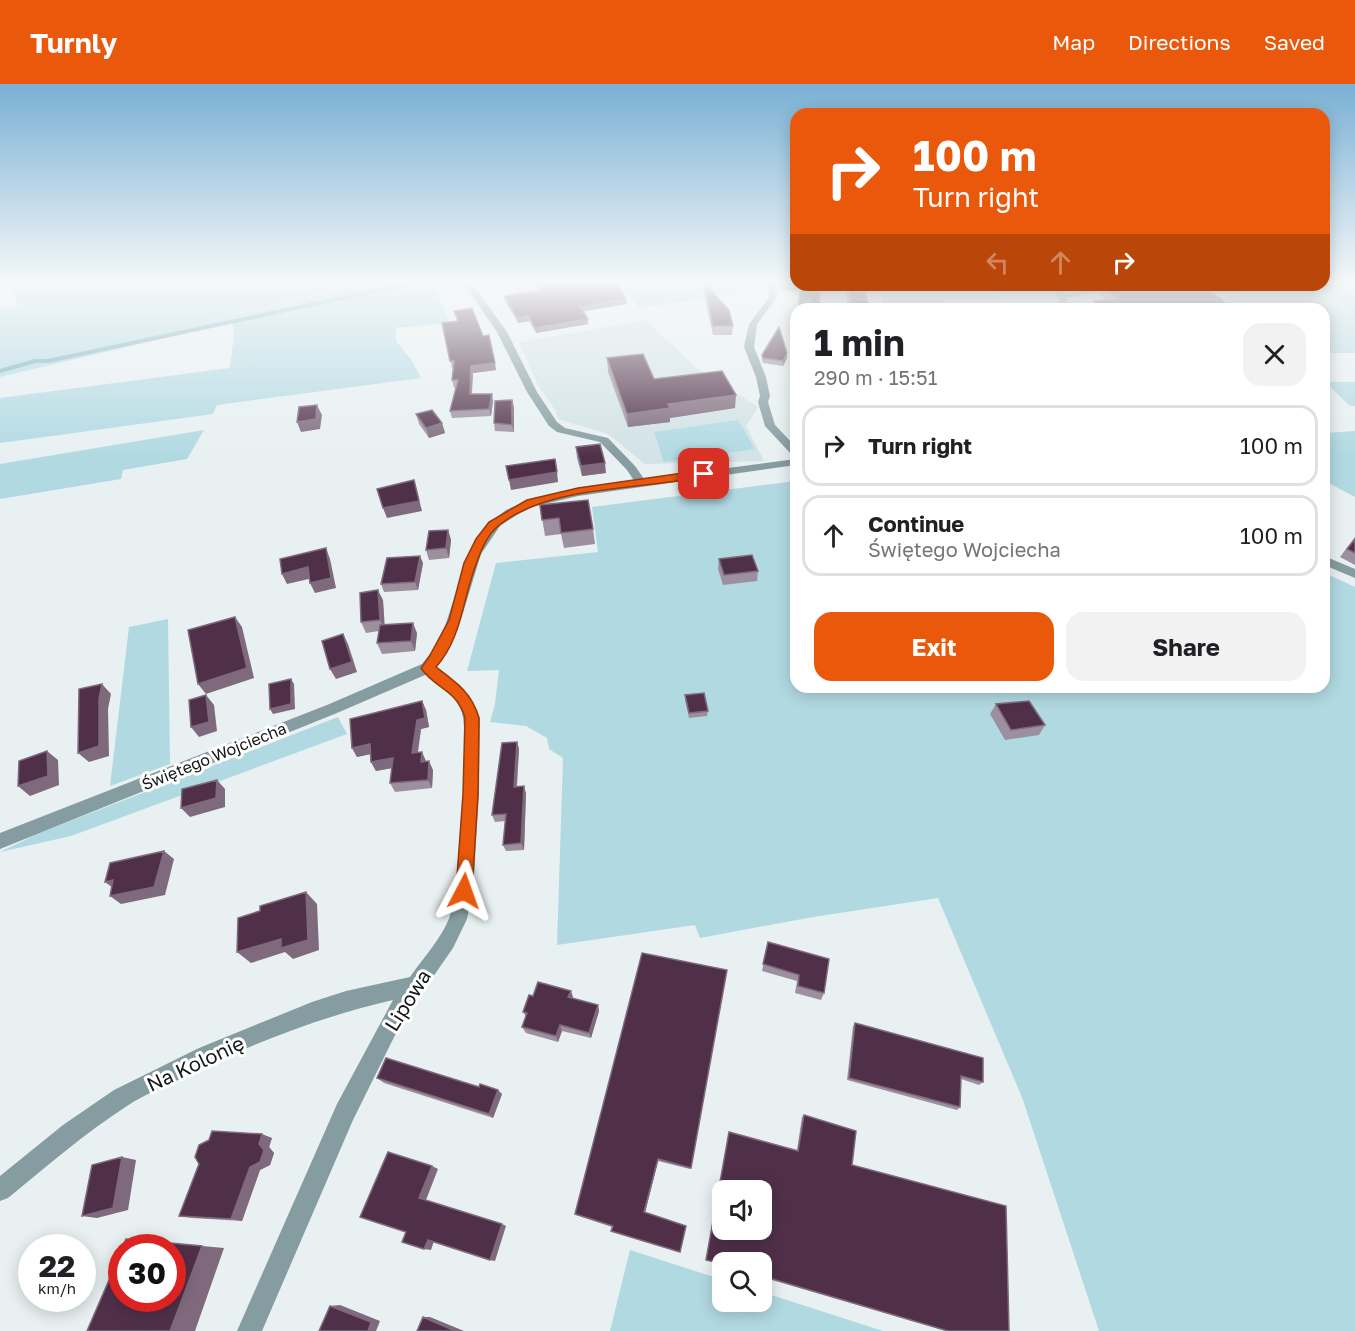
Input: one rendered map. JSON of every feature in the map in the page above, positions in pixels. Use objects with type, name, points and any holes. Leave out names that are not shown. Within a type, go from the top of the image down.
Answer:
[{"type":"street","points":[[506,340],[532,392],[554,424],[561,430],[604,440],[631,468],[641,483]]},
{"type":"street","points":[[750,340],[749,346],[761,377],[765,396],[763,402],[770,426],[790,447]]},
{"type":"street","points":[[427,668],[452,628],[470,563],[482,539],[493,525],[517,507],[572,493],[790,463]]},
{"type":"street","points":[[1330,563],[1355,574]]},
{"type":"street","name":"Świętego Wojciecha","points":[[0,841],[319,714],[427,668]]},
{"type":"street","name":"Lipowa","points":[[249,1331],[345,1112],[394,1016],[446,942],[458,919],[464,891],[472,765],[472,718],[469,707],[458,691],[427,668]]},
{"type":"street","name":"Na Kolonię","points":[[0,1190],[71,1133],[121,1097],[206,1055],[312,1012],[346,1001],[414,986]]},
{"type":"shaded area","points":[[0,340],[155,340],[0,377]]},
{"type":"shaded area","points":[[233,340],[396,340],[412,361],[421,378],[217,405],[213,414],[0,443],[0,398],[230,368]]},
{"type":"shaded area","points":[[667,340],[695,367],[758,407],[746,426],[764,461],[645,464],[608,434],[558,419],[556,411],[538,385],[519,342]]},
{"type":"shaded area","points":[[1330,340],[1355,340],[1355,353],[1330,353]]},
{"type":"shaded area","points":[[1330,382],[1355,382],[1355,406],[1350,406],[1330,387]]},
{"type":"shaded area","points":[[738,420],[755,449],[664,462],[654,432]]},
{"type":"shaded area","points":[[204,430],[187,459],[123,470],[121,479],[0,499],[0,464]]},
{"type":"shaded area","points":[[1355,431],[1355,497],[1330,484],[1330,433]]},
{"type":"shaded area","points":[[790,482],[790,693],[1330,693],[1330,575],[1355,587],[1355,1331],[1099,1331],[1023,1100],[938,898],[813,917],[700,938],[695,925],[557,945],[563,758],[549,749],[547,738],[526,726],[490,722],[495,704],[499,670],[467,671],[496,563],[598,552],[592,507]]},
{"type":"shaded area","points":[[168,619],[170,764],[110,786],[129,627]]},
{"type":"shaded area","points":[[338,717],[347,734],[71,836],[0,852],[37,834]]},
{"type":"shaded area","points":[[630,1250],[712,1276],[712,1312],[772,1312],[772,1295],[883,1331],[610,1331]]},
{"type":"building","points":[[446,340],[490,340],[495,363],[471,366],[470,394],[492,394],[489,409],[450,411],[458,380],[452,380],[454,361],[450,361]]},
{"type":"building","points":[[771,340],[783,340],[787,353],[783,361],[763,358],[762,355]]},
{"type":"building","points":[[643,354],[654,379],[722,371],[736,395],[668,404],[670,408],[627,414],[607,358]]},
{"type":"building","points":[[512,400],[512,425],[494,423],[495,401]]},
{"type":"building","points":[[317,405],[316,419],[297,422],[299,407]]},
{"type":"building","points":[[432,410],[442,423],[426,428],[416,414]]},
{"type":"building","points":[[600,444],[605,463],[581,466],[576,447]]},
{"type":"building","points":[[555,459],[557,472],[509,480],[506,466]]},
{"type":"building","points":[[414,480],[419,501],[383,508],[377,489]]},
{"type":"building","points":[[588,500],[593,529],[561,533],[559,518],[542,520],[540,505]]},
{"type":"building","points":[[448,530],[446,548],[426,550],[429,531]]},
{"type":"building","points":[[1355,539],[1355,553],[1347,549]]},
{"type":"building","points":[[326,548],[331,578],[310,583],[308,567],[282,574],[280,559]]},
{"type":"building","points":[[752,555],[758,571],[724,575],[719,559]]},
{"type":"building","points":[[420,556],[415,582],[381,584],[387,558]]},
{"type":"building","points":[[378,590],[380,620],[361,622],[360,593]]},
{"type":"building","points":[[235,617],[247,668],[198,684],[188,630]]},
{"type":"building","points":[[413,623],[411,641],[377,643],[380,625]]},
{"type":"building","points":[[343,634],[352,662],[330,669],[322,641]]},
{"type":"building","points":[[291,679],[291,704],[270,709],[269,684]]},
{"type":"building","points":[[102,684],[99,699],[99,746],[78,753],[79,689]]},
{"type":"building","points":[[704,693],[708,711],[689,713],[685,695]]},
{"type":"building","points":[[206,695],[209,722],[191,727],[189,700]]},
{"type":"building","points":[[422,701],[425,718],[417,720],[412,753],[422,752],[421,762],[429,761],[428,780],[390,783],[393,758],[371,762],[370,744],[352,748],[350,719]]},
{"type":"building","points":[[1029,701],[1045,725],[1011,730],[996,704]]},
{"type":"building","points":[[517,742],[514,787],[524,786],[521,843],[503,845],[506,814],[492,815],[502,743]]},
{"type":"building","points":[[47,751],[48,776],[18,786],[19,761]]},
{"type":"building","points":[[217,780],[216,798],[181,808],[182,789]]},
{"type":"building","points":[[164,851],[154,887],[110,896],[113,880],[105,882],[110,863]]},
{"type":"building","points":[[306,892],[308,940],[281,948],[281,939],[237,952],[238,918],[260,911],[260,906]]},
{"type":"building","points":[[768,942],[829,959],[824,993],[798,986],[799,975],[763,964]]},
{"type":"building","points":[[642,953],[727,970],[691,1168],[658,1159],[644,1212],[686,1226],[680,1252],[611,1231],[613,1226],[575,1214]]},
{"type":"building","points":[[538,982],[571,991],[568,997],[598,1005],[589,1033],[560,1025],[556,1036],[522,1027],[527,1013],[523,1012],[529,995],[533,996]]},
{"type":"building","points":[[855,1023],[983,1058],[983,1082],[961,1076],[960,1107],[849,1078]]},
{"type":"building","points":[[386,1058],[479,1087],[480,1084],[498,1090],[489,1114],[377,1078]]},
{"type":"building","points":[[804,1115],[856,1131],[852,1165],[1006,1206],[1009,1331],[948,1331],[772,1279],[772,1252],[712,1252],[712,1261],[706,1260],[712,1227],[712,1240],[772,1240],[772,1180],[720,1180],[729,1132],[798,1151]]},
{"type":"building","points":[[212,1131],[262,1134],[259,1144],[264,1150],[260,1162],[250,1167],[231,1219],[179,1216],[199,1164],[195,1157],[199,1145],[209,1140]]},
{"type":"building","points":[[388,1152],[432,1166],[419,1198],[502,1224],[490,1260],[428,1240],[424,1249],[402,1242],[406,1232],[360,1217]]},
{"type":"building","points":[[122,1157],[113,1208],[82,1216],[92,1165]]},
{"type":"building","points":[[186,1245],[202,1246],[186,1288]]},
{"type":"building","points":[[108,1282],[108,1312],[177,1312],[170,1331],[87,1331]]},
{"type":"building","points":[[330,1306],[371,1322],[368,1331],[319,1331]]},
{"type":"building","points":[[423,1317],[455,1331],[417,1331]]},
{"type":"waterway","points":[[0,371],[35,361],[48,361],[145,340]]},
{"type":"route","points":[[464,891],[471,794],[472,718],[469,707],[458,691],[427,668],[434,660],[455,620],[470,563],[482,539],[493,525],[517,507],[527,503],[578,492],[704,474]]}]
